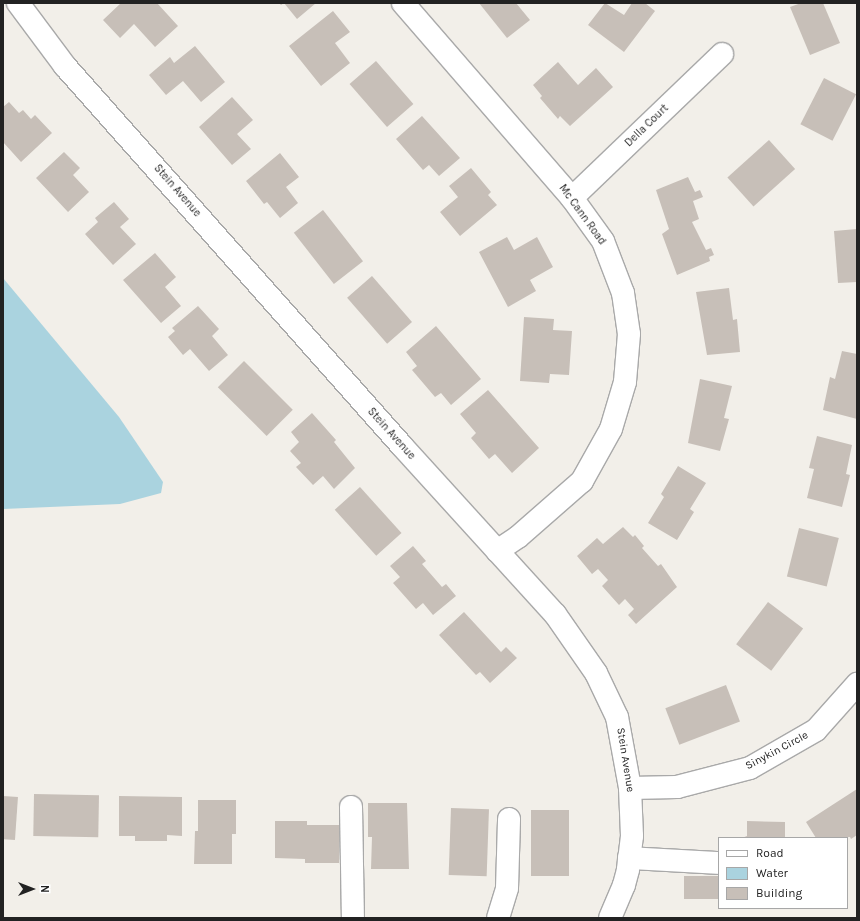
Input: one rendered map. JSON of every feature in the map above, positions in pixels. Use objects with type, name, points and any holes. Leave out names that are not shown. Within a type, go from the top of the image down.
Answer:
[{"type":"street","name":"Stein Avenue","points":[[18,3],[65,66],[497,551],[555,614],[600,679],[617,717],[630,788],[632,836],[629,858],[624,885],[610,918]]},
{"type":"street","name":"Mc Cann Road","points":[[403,3],[572,198],[603,241],[623,293],[629,334],[625,382],[611,429],[582,481],[518,537],[497,551]]},
{"type":"street","name":"Della Court","points":[[572,198],[722,54]]},
{"type":"street","name":"Sinykin Circle","points":[[630,788],[677,787],[750,768],[816,730],[857,684]]},
{"type":"street","points":[[351,807],[353,918]]},
{"type":"street","points":[[498,918],[507,888],[509,819]]},
{"type":"street","points":[[629,858],[718,863]]},
{"type":"water","points":[[3,278],[119,417],[163,482],[161,493],[120,504],[3,509]]},
{"type":"building","points":[[121,3],[157,3],[178,26],[155,47],[134,24],[120,38],[103,20]]},
{"type":"building","points":[[284,3],[316,3],[297,19]]},
{"type":"building","points":[[479,3],[516,3],[530,20],[507,38]]},
{"type":"building","points":[[605,3],[624,15],[632,3],[645,3],[655,11],[624,52],[588,25]]},
{"type":"building","points":[[801,3],[823,3],[840,43],[810,55],[790,7]]},
{"type":"building","points":[[333,11],[350,32],[335,43],[350,63],[321,86],[289,46]]},
{"type":"building","points":[[195,46],[225,82],[201,102],[183,81],[166,95],[149,75],[170,57],[174,63]]},
{"type":"building","points":[[376,61],[413,104],[387,127],[350,84]]},
{"type":"building","points":[[558,62],[578,85],[596,68],[613,87],[570,126],[560,116],[558,119],[540,98],[542,96],[533,85]]},
{"type":"building","points":[[824,78],[856,94],[832,141],[800,124]]},
{"type":"building","points":[[232,97],[253,120],[237,134],[251,149],[232,165],[199,127]]},
{"type":"building","points":[[9,102],[19,113],[23,110],[31,119],[35,115],[52,133],[21,162],[3,142],[3,107]]},
{"type":"building","points":[[422,116],[460,158],[439,176],[429,165],[423,170],[396,139]]},
{"type":"building","points":[[769,140],[795,169],[753,206],[727,177]]},
{"type":"building","points":[[64,152],[80,168],[73,175],[89,192],[68,212],[36,178]]},
{"type":"building","points":[[280,153],[299,177],[286,187],[298,203],[280,218],[267,202],[264,204],[246,181]]},
{"type":"building","points":[[471,168],[491,192],[488,195],[497,205],[460,236],[440,212],[458,197],[449,186]]},
{"type":"building","points":[[688,177],[695,192],[700,190],[703,197],[693,201],[699,219],[692,222],[706,250],[711,248],[714,255],[709,257],[710,261],[677,275],[662,234],[669,229],[656,190]]},
{"type":"building","points":[[114,202],[129,219],[120,227],[136,244],[113,265],[85,234],[98,222],[95,218]]},
{"type":"building","points":[[323,210],[363,261],[334,284],[294,233]]},
{"type":"building","points":[[857,229],[857,282],[838,283],[834,231]]},
{"type":"building","points":[[507,237],[514,250],[537,237],[553,267],[530,280],[536,291],[508,307],[479,252]]},
{"type":"building","points":[[155,253],[176,277],[165,287],[181,306],[161,323],[123,280]]},
{"type":"building","points":[[372,276],[412,322],[387,344],[347,298]]},
{"type":"building","points":[[729,288],[733,320],[737,319],[740,352],[707,355],[696,292]]},
{"type":"building","points":[[198,306],[219,329],[212,336],[228,355],[209,371],[190,349],[183,355],[168,337],[175,331],[172,328]]},
{"type":"building","points":[[524,317],[554,319],[553,330],[572,331],[569,375],[550,374],[549,383],[520,381]]},
{"type":"building","points":[[436,326],[481,379],[451,405],[441,393],[435,397],[412,370],[417,366],[406,352]]},
{"type":"building","points":[[842,351],[857,354],[857,419],[823,410],[830,377],[835,379]]},
{"type":"building","points":[[244,361],[293,410],[267,436],[218,387]]},
{"type":"building","points":[[700,379],[732,386],[724,418],[729,419],[720,451],[688,443]]},
{"type":"building","points":[[488,390],[539,448],[512,473],[495,454],[489,459],[471,438],[476,433],[460,414]]},
{"type":"building","points":[[312,413],[336,440],[334,442],[355,468],[334,489],[323,476],[313,485],[296,467],[301,463],[290,451],[299,442],[291,432]]},
{"type":"building","points":[[817,436],[852,445],[846,474],[850,475],[842,507],[807,498],[814,469],[809,468]]},
{"type":"building","points":[[678,466],[706,483],[690,509],[694,512],[677,540],[648,523],[664,497],[661,494]]},
{"type":"building","points":[[360,487],[401,533],[376,556],[335,510]]},
{"type":"building","points":[[623,527],[633,537],[635,535],[644,546],[642,548],[658,566],[661,564],[677,587],[636,624],[628,615],[634,609],[625,599],[619,605],[602,586],[608,580],[598,569],[592,574],[577,556],[597,538],[603,544]]},
{"type":"building","points":[[799,528],[839,538],[827,586],[787,577]]},
{"type":"building","points":[[413,546],[426,561],[422,564],[442,587],[446,584],[456,596],[433,615],[423,603],[416,609],[393,583],[400,577],[390,566]]},
{"type":"building","points":[[768,602],[803,628],[771,671],[736,644]]},
{"type":"building","points":[[464,612],[501,652],[506,647],[517,658],[490,683],[480,672],[476,675],[439,635]]},
{"type":"building","points":[[726,685],[740,721],[679,745],[665,708]]},
{"type":"building","points":[[857,789],[857,835],[851,839],[850,837],[815,837],[806,822]]},
{"type":"building","points":[[34,794],[99,795],[98,837],[33,836]]},
{"type":"building","points":[[3,796],[18,797],[15,840],[3,839]]},
{"type":"building","points":[[119,796],[182,797],[182,836],[167,835],[167,841],[135,841],[135,836],[119,836]]},
{"type":"building","points":[[198,800],[236,800],[236,834],[232,834],[232,864],[194,864],[195,831],[198,831]]},
{"type":"building","points":[[368,803],[407,803],[409,869],[371,869],[372,837],[368,837]]},
{"type":"building","points":[[451,808],[489,809],[487,876],[449,875]]},
{"type":"building","points":[[531,810],[569,810],[569,876],[531,876]]},
{"type":"building","points":[[275,821],[307,821],[307,825],[339,825],[339,863],[305,863],[305,859],[275,858]]},
{"type":"building","points":[[747,821],[785,822],[785,837],[744,837],[747,836]]},
{"type":"building","points":[[684,876],[718,876],[718,899],[684,899]]}]
